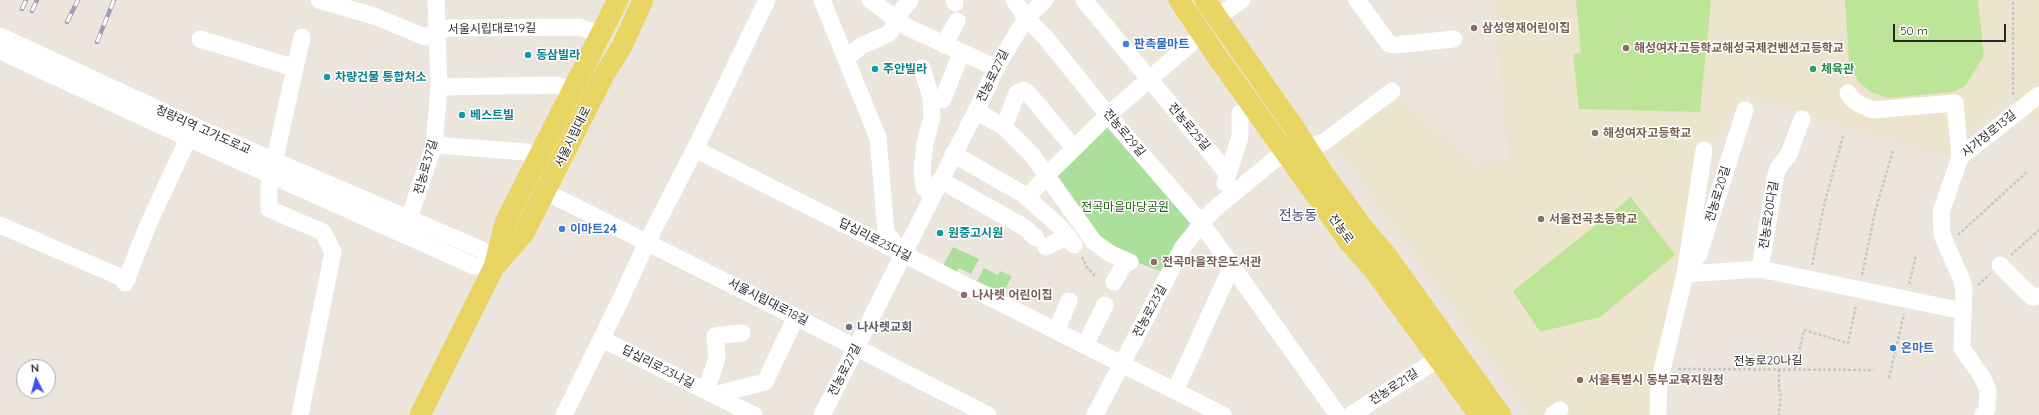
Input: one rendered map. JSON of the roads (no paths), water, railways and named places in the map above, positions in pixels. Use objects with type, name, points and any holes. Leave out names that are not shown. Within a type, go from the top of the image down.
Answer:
[{"type":"main road","name":"서울시립대로","points":[[420,415],[494,267],[505,223],[618,0]]},
{"type":"main road","name":"서울시립대로","points":[[494,267],[524,233],[604,75],[622,46],[642,0]]},
{"type":"main road","name":"전농로","points":[[1179,0],[1195,37],[1288,155],[1349,242],[1374,270],[1480,415]]},
{"type":"main road","name":"전농로","points":[[1205,0],[1341,198],[1364,230],[1387,256],[1501,415]]},
{"type":"main road","points":[[1195,37],[1217,17]]},
{"type":"street","name":"서울시립대로19길","points":[[319,0],[374,16],[425,37],[437,31],[449,28],[579,27],[601,34]]},
{"type":"street","name":"전농로37길","points":[[406,226],[434,146],[438,88],[436,0]]},
{"type":"street","points":[[564,415],[602,339],[647,242],[695,150],[767,0]]},
{"type":"street","points":[[822,0],[878,138],[886,232],[903,254]]},
{"type":"street","points":[[846,58],[864,44],[888,34],[910,0]]},
{"type":"street","name":"전농로29길","points":[[1014,0],[1026,18],[1050,43],[1108,115],[1202,224],[1338,415]]},
{"type":"street","name":"전농로27길","points":[[822,415],[976,111],[996,68],[1026,18],[1045,0]]},
{"type":"street","points":[[1084,0],[1150,79]]},
{"type":"street","points":[[1217,17],[1242,0]]},
{"type":"street","points":[[1356,0],[1389,44],[1395,45],[1454,39]]},
{"type":"street","points":[[872,1],[896,21],[961,53],[996,68]]},
{"type":"street","points":[[944,45],[957,21]]},
{"type":"street","name":"청량리역 고가도로교","points":[[0,36],[191,132]]},
{"type":"street","points":[[300,415],[333,252],[323,232],[269,209],[269,185],[302,37]]},
{"type":"street","points":[[1026,198],[1047,175],[1108,115],[1150,79],[1195,37]]},
{"type":"street","points":[[200,39],[295,68]]},
{"type":"street","name":"청량리역 고가도로교","points":[[0,52],[191,132],[406,226]]},
{"type":"street","points":[[931,101],[944,98],[961,53]]},
{"type":"street","points":[[922,68],[931,101],[931,123],[925,143],[922,172],[926,190],[932,197]]},
{"type":"street","name":"전농로25길","points":[[1150,79],[1228,174]]},
{"type":"street","name":"서울시립대로","points":[[438,88],[555,85],[572,90]]},
{"type":"street","points":[[1004,127],[1017,93],[1020,90],[1023,90],[1028,93],[1074,148]]},
{"type":"street","name":"전농로23길","points":[[1095,415],[1183,247],[1212,211],[1274,160],[1324,142],[1392,91]]},
{"type":"street","points":[[1848,93],[1851,98],[1859,104],[1873,110],[1955,103],[1960,157]]},
{"type":"street","name":"사가정로13길","points":[[1983,415],[1987,409],[1988,390],[1982,377],[1962,348],[1961,328],[1965,297],[1961,278],[1946,246],[1941,230],[1941,212],[1960,157],[2026,100]]},
{"type":"street","name":"전농로20길","points":[[1685,274],[1699,254],[1745,110]]},
{"type":"street","points":[[976,111],[1004,127],[1032,155],[1094,242],[1111,254],[1128,261],[1114,282]]},
{"type":"street","points":[[1227,200],[1223,190],[1240,137],[1240,113]]},
{"type":"street","name":"전농로20다길","points":[[1760,270],[1776,174],[1779,166],[1789,154],[1802,118]]},
{"type":"street","points":[[0,225],[126,281],[148,225],[191,132]]},
{"type":"street","points":[[434,146],[526,152]]},
{"type":"street","name":"답십리로23다길","points":[[695,150],[1223,415]]},
{"type":"street","name":"전농로20길","points":[[1658,415],[1662,369],[1685,274],[1704,150]]},
{"type":"street","points":[[940,180],[1024,227],[1041,242],[1071,240],[1026,198],[997,178],[954,154]]},
{"type":"street","name":"서울시립대로18길","points":[[546,192],[796,316],[988,415]]},
{"type":"street","points":[[406,226],[474,266],[494,267]]},
{"type":"street","points":[[2000,265],[2032,297],[2039,296]]},
{"type":"street","points":[[1175,391],[1232,266]]},
{"type":"street","points":[[1685,274],[1760,270],[1810,278],[1963,311]]},
{"type":"street","points":[[1056,331],[1069,301]]},
{"type":"street","points":[[1085,346],[1105,305]]},
{"type":"street","points":[[742,333],[716,336],[717,358],[710,393],[765,382],[796,316]]},
{"type":"street","name":"답십리로23나길","points":[[602,339],[754,415]]},
{"type":"street","name":"전농로21길","points":[[1351,415],[1438,359]]},
{"type":"railway","points":[[22,9],[26,0]]},
{"type":"railway","points":[[32,11],[37,0]]},
{"type":"railway","points":[[67,22],[78,0]]},
{"type":"railway","points":[[97,42],[114,0]]},
{"type":"place","name":"삼성영재어린이집","points":[[1474,28]]},
{"type":"place","name":"판촉물마트","points":[[1126,44]]},
{"type":"place","name":"해성여자고등학교해성국제컨벤션고등학교","points":[[1626,48]]},
{"type":"place","name":"동삼빌라","points":[[528,55]]},
{"type":"place","name":"주안빌라","points":[[875,69]]},
{"type":"place","name":"체육관","points":[[1813,69]]},
{"type":"place","name":"차량건물 통합처소","points":[[327,77]]},
{"type":"place","name":"베스트빌","points":[[462,115]]},
{"type":"place","name":"해성여자고등학교","points":[[1595,133]]},
{"type":"place","name":"서울전곡초등학교","points":[[1541,219]]},
{"type":"place","name":"이마트24","points":[[562,229]]},
{"type":"place","name":"원중고시원","points":[[940,233]]},
{"type":"place","name":"전곡마을작은도서관","points":[[1154,262]]},
{"type":"place","name":"나사렛 어린이집","points":[[964,295]]},
{"type":"place","name":"나사렛교회","points":[[849,327]]},
{"type":"place","name":"온마트","points":[[1893,348]]},
{"type":"place","name":"서울특별시 동부교육지원청","points":[[1580,380]]},
{"type":"district","name":"전농동","points":[[1298,216]]},
{"type":"park label","name":"전곡마을마당공원","points":[[1125,207]]}]
